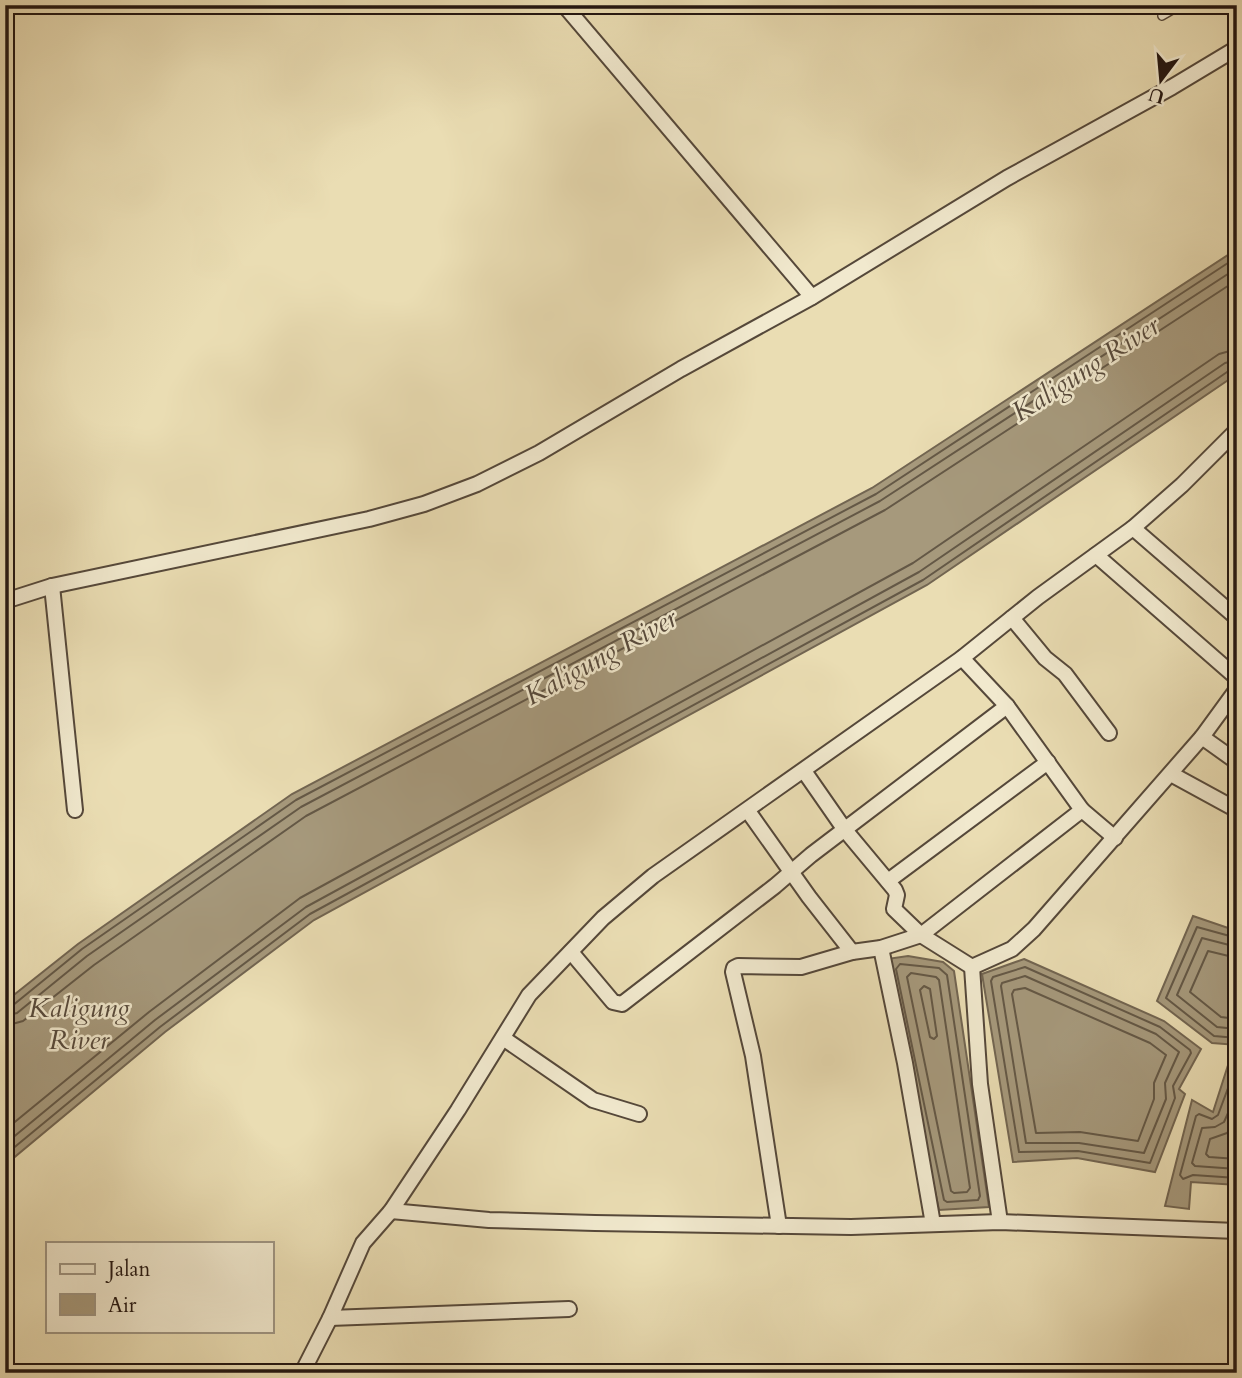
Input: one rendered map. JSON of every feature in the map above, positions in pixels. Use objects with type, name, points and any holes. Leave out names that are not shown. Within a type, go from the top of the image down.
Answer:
[{"type":"street","points":[[564,5],[812,297]]},
{"type":"street","points":[[5,601],[52,586],[369,519],[424,504],[477,484],[539,453],[681,369],[812,297],[1007,178],[1237,48]]},
{"type":"street","points":[[302,1373],[363,1243],[388,1214],[529,995],[603,918],[653,876],[962,657],[1133,528],[1182,485],[1237,430]]},
{"type":"street","points":[[1133,528],[1237,618]]},
{"type":"street","points":[[1096,555],[1237,678]]},
{"type":"street","points":[[52,586],[75,810]]},
{"type":"street","points":[[1012,618],[1045,658],[1065,674],[1109,733]]},
{"type":"street","points":[[962,657],[1007,706],[1082,810],[1115,838]]},
{"type":"street","points":[[972,967],[1018,944],[1115,838],[1234,698]]},
{"type":"street","points":[[571,952],[614,1002],[622,1004],[1007,706]]},
{"type":"street","points":[[1202,737],[1237,762]]},
{"type":"street","points":[[888,881],[1048,762]]},
{"type":"street","points":[[804,771],[845,830],[888,881],[897,895],[894,909],[921,935],[972,967]]},
{"type":"street","points":[[1171,774],[1237,810]]},
{"type":"street","points":[[779,1226],[753,1056],[733,970],[738,966],[801,967],[852,952],[881,948],[921,935],[1082,810]]},
{"type":"street","points":[[748,811],[852,952]]},
{"type":"street","points":[[881,948],[905,1063],[933,1224]]},
{"type":"street","points":[[972,967],[980,1084],[1000,1223]]},
{"type":"street","points":[[503,1038],[593,1100],[639,1114]]},
{"type":"street","points":[[388,1214],[489,1220],[779,1226],[1000,1223],[1237,1231]]},
{"type":"street","points":[[330,1318],[569,1309]]},
{"type":"lane","points":[[1162,16],[1178,6]]},
{"type":"water","name":"Kaligung River","points":[[1237,249],[1237,374],[927,585],[314,920],[165,1032],[5,1165],[5,1002],[78,944],[292,794],[872,488]]},
{"type":"water","points":[[1193,916],[1237,931],[1237,1045],[1212,1043],[1157,1001]]},
{"type":"water","points":[[908,956],[943,962],[954,971],[989,1207],[939,1210],[887,959]]},
{"type":"water","points":[[1024,959],[1164,1021],[1201,1049],[1179,1089],[1185,1094],[1155,1172],[1077,1158],[1013,1162],[982,974]]},
{"type":"water","points":[[1229,1062],[1237,1063],[1237,1185],[1191,1182],[1189,1209],[1165,1206],[1192,1100],[1213,1112]]}]
